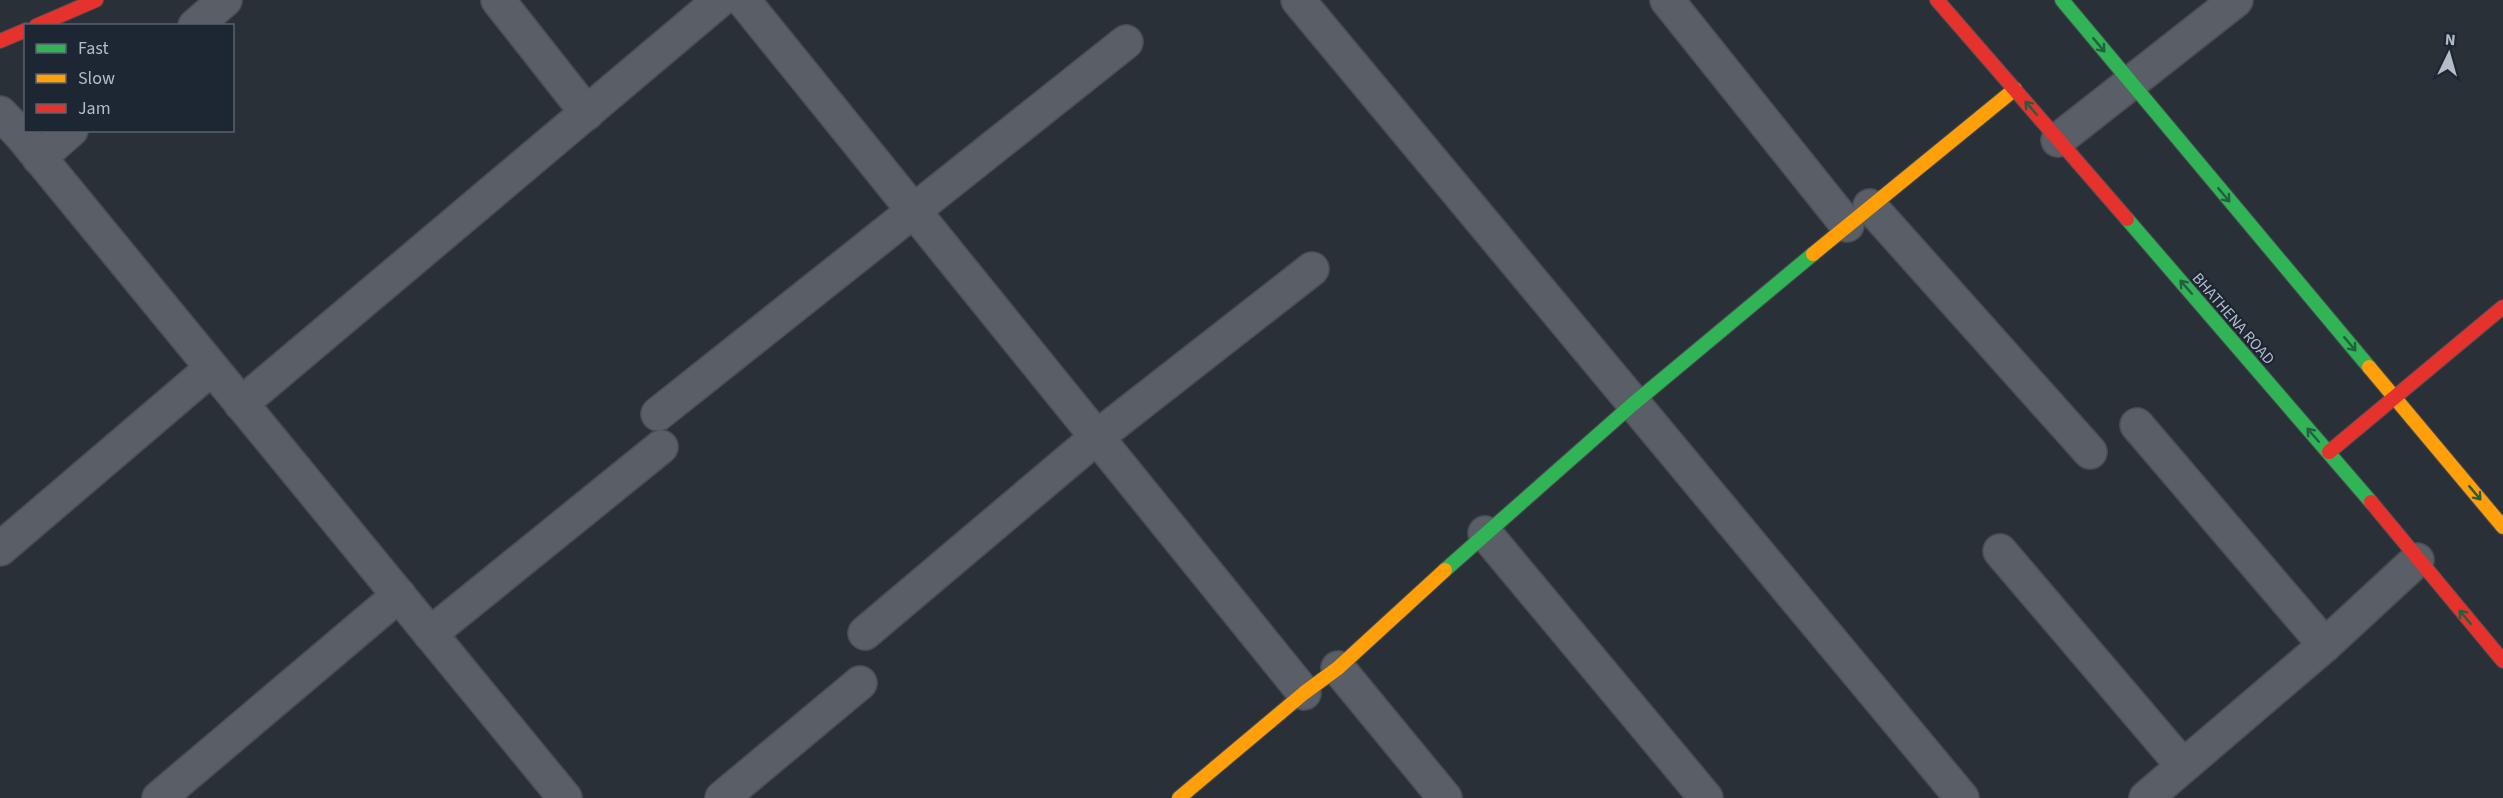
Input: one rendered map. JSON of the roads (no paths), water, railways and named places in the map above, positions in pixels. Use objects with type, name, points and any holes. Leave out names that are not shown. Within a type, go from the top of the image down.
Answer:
[{"type":"street","points":[[41,24],[96,0]]},
{"type":"street","points":[[197,24],[225,0]]},
{"type":"street","points":[[498,0],[587,113]]},
{"type":"street","points":[[241,404],[720,0]]},
{"type":"street","points":[[743,0],[1304,693]]},
{"type":"street","points":[[1298,0],[1962,798]]},
{"type":"street","points":[[1667,0],[1858,215],[2090,452]]},
{"type":"street","name":"BHATHENA ROAD","points":[[1937,0],[2329,452],[2503,661]]},
{"type":"street","points":[[2062,0],[2503,527]]},
{"type":"street","points":[[2058,140],[2236,0]]},
{"type":"street","points":[[0,41],[24,31]]},
{"type":"street","points":[[658,414],[1126,42]]},
{"type":"street","points":[[1179,798],[1304,693],[1338,668],[1485,533],[1633,405],[1858,215],[2015,89]]},
{"type":"street","points":[[15,139],[59,132]]},
{"type":"street","points":[[15,139],[212,369],[565,798]]},
{"type":"street","points":[[865,633],[1097,437],[1312,269]]},
{"type":"street","points":[[2329,452],[2503,307]]},
{"type":"street","points":[[0,549],[212,369]]},
{"type":"street","points":[[2137,425],[2325,645]]},
{"type":"street","points":[[430,634],[661,447]]},
{"type":"street","points":[[1485,533],[1706,798]]},
{"type":"street","points":[[2000,551],[2183,766]]},
{"type":"street","points":[[2146,798],[2325,645],[2417,560]]},
{"type":"street","points":[[159,798],[399,596]]},
{"type":"street","points":[[1338,668],[1445,798]]},
{"type":"street","points":[[722,798],[860,683]]}]
